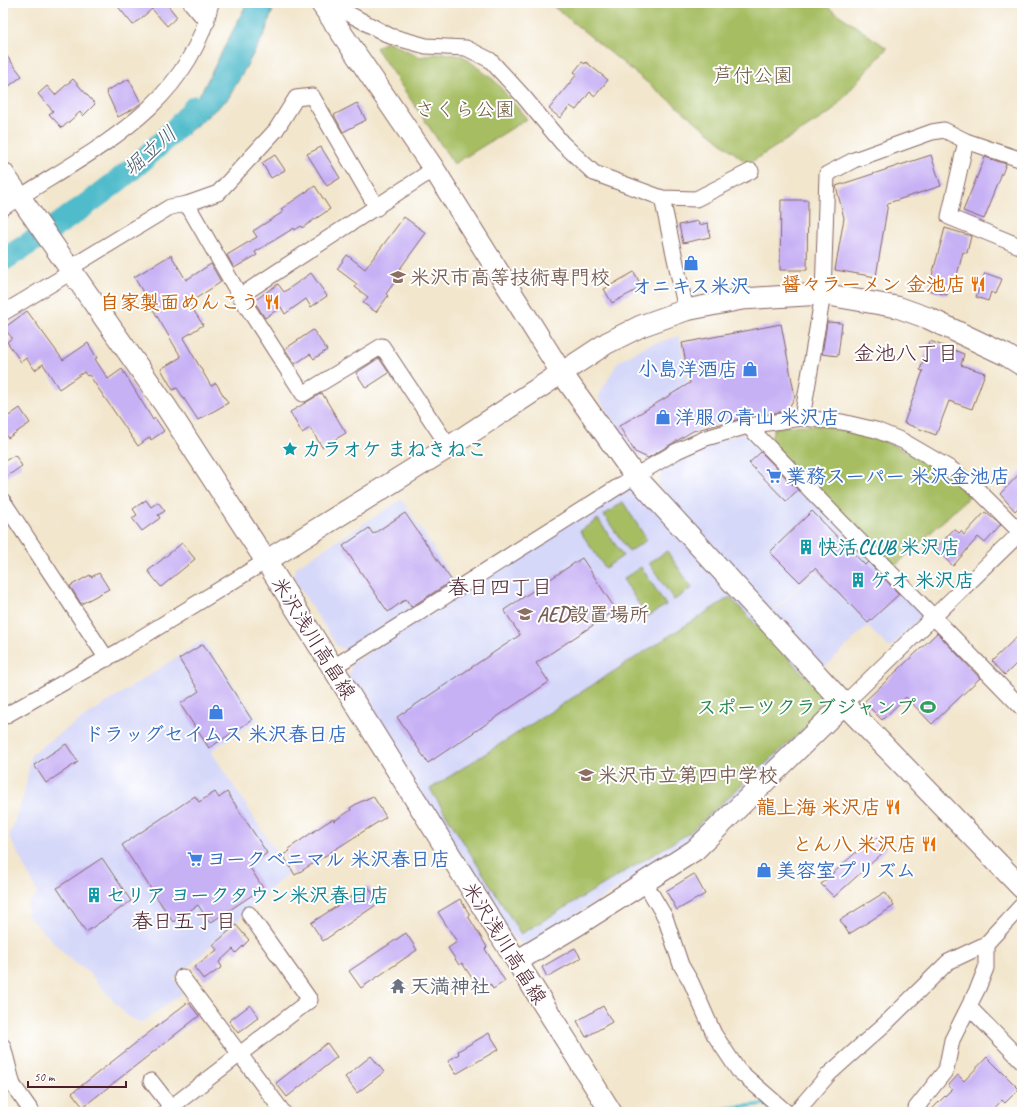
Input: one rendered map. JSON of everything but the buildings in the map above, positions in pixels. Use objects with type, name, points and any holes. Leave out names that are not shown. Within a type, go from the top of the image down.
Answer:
[{"type":"street","points":[[191,3],[207,22]]},
{"type":"street","points":[[17,205],[142,116],[164,94],[186,67],[207,22],[212,3]]},
{"type":"street","points":[[326,4],[434,169],[561,372],[635,476],[844,704],[1022,888]]},
{"type":"street","points":[[326,4],[390,36],[426,46],[466,48],[490,60],[523,96],[562,143],[594,172],[662,198],[696,199],[751,172]]},
{"type":"street","points":[[3,313],[170,207],[187,204],[218,193],[276,130],[296,98],[312,96],[377,208]]},
{"type":"street","points":[[802,418],[823,294],[827,174],[854,160],[932,132],[944,130],[966,140],[1022,160]]},
{"type":"street","points":[[966,140],[949,217],[1022,247]]},
{"type":"street","points":[[240,296],[377,208],[434,169]]},
{"type":"street","name":"米沢浅川高畠線","points":[[3,173],[17,205],[71,269],[165,405],[266,562],[611,1112]]},
{"type":"street","points":[[662,198],[686,310]]},
{"type":"street","points":[[187,204],[240,296],[302,394],[382,346],[449,447]]},
{"type":"street","points":[[3,717],[107,659],[266,562],[449,447],[607,343],[641,326],[686,310],[742,299],[823,294],[897,307],[928,318],[993,348],[1022,365]]},
{"type":"street","points":[[332,668],[677,451],[706,438],[748,426],[802,418],[842,422],[876,430],[903,441],[951,469],[979,491],[1022,532],[695,850],[645,883],[517,962]]},
{"type":"street","points":[[748,426],[1022,708]]},
{"type":"street","points":[[3,501],[107,659]]},
{"type":"street","points":[[645,883],[665,917],[680,965],[691,982],[714,1034],[738,1070],[786,1112]]},
{"type":"street","points":[[796,1112],[829,1074],[886,1023],[948,962],[986,944],[1022,905]]},
{"type":"street","points":[[151,1081],[170,1110],[310,1000],[249,914]]},
{"type":"street","points":[[920,1112],[916,1108],[946,1070],[952,1040],[969,1007],[986,968],[986,944]]},
{"type":"street","points":[[182,977],[283,1112]]},
{"type":"street","points":[[969,1007],[1022,1061]]},
{"type":"street","points":[[3,1046],[13,1085],[32,1112]]},
{"type":"shaded area","points":[[679,336],[697,432],[650,460],[634,456],[598,397],[618,362],[646,346]]},
{"type":"shaded area","points":[[749,431],[850,537],[772,612],[720,558],[746,532],[720,557],[658,485],[662,466],[682,454]]},
{"type":"shaded area","name":"米沢市立第四中学校","points":[[626,487],[639,490],[830,695],[831,709],[694,841],[527,945],[514,939],[348,678],[352,663]]},
{"type":"shaded area","points":[[402,499],[456,584],[350,652],[337,646],[294,579],[296,567]]},
{"type":"shaded area","name":"ゲオ 米沢店","points":[[851,537],[925,613],[890,648],[867,626],[825,667],[773,613]]},
{"type":"shaded area","points":[[203,640],[258,720],[211,751],[289,872],[186,969],[174,978],[183,993],[141,1023],[128,1017],[88,972],[72,961],[26,914],[28,904],[38,893],[9,836],[24,795],[31,755],[60,733]]},
{"type":"green space","name":"芦付公園","points":[[549,3],[822,3],[887,48],[831,112],[748,164]]},
{"type":"green space","name":"さくら公園","points":[[387,41],[420,57],[442,53],[463,56],[495,81],[527,119],[454,164],[376,48]]},
{"type":"green space","points":[[802,425],[837,427],[860,433],[894,446],[942,473],[971,495],[893,568],[769,443],[775,427]]},
{"type":"green space","points":[[623,502],[647,540],[629,552],[604,515]]},
{"type":"green space","points":[[598,519],[623,556],[605,568],[580,531]]},
{"type":"green space","points":[[667,551],[692,588],[674,600],[649,563]]},
{"type":"green space","points":[[641,567],[666,605],[647,617],[623,579]]},
{"type":"green space","points":[[730,597],[824,695],[826,709],[689,833],[521,934],[430,789]]},
{"type":"water","points":[[247,3],[275,3],[265,33],[228,99],[149,165],[203,89]]},
{"type":"waterway","name":"堀立川","points":[[3,260],[54,227],[105,191],[153,151],[195,107]]},
{"type":"waterway","points":[[698,1112],[765,1104],[770,1108]]},
{"type":"place","name":"オニキス米沢","points":[[691,263]]},
{"type":"place","name":"米沢市高等技術専門校","points":[[398,277]]},
{"type":"place","name":"醤々ラーメン 金池店","points":[[978,284]]},
{"type":"place","name":"自家製面めんこう","points":[[272,302]]},
{"type":"place","name":"小島洋酒店","points":[[750,369]]},
{"type":"place","name":"洋服の青山 米沢店","points":[[663,417]]},
{"type":"place","name":"カラオケ まねきねこ","points":[[290,449]]},
{"type":"place","name":"業務スーパー 米沢金池店","points":[[774,476]]},
{"type":"place","name":"快活CLUB 米沢店","points":[[806,547]]},
{"type":"place","name":"ゲオ 米沢店","points":[[858,580]]},
{"type":"place","name":"AED設置場所","points":[[525,614]]},
{"type":"place","name":"スポーツクラブジャンプ","points":[[928,707]]},
{"type":"place","name":"ドラッグセイムス 米沢春日店","points":[[216,712]]},
{"type":"place","name":"米沢市立第四中学校","points":[[586,775]]},
{"type":"place","name":"龍上海 米沢店","points":[[893,807]]},
{"type":"place","name":"とん八 米沢店","points":[[929,844]]},
{"type":"place","name":"ヨークベニマル 米沢春日店","points":[[195,859]]},
{"type":"place","name":"美容室プリズム","points":[[764,870]]},
{"type":"place","name":"セリア ヨークタウン米沢春日店","points":[[94,895]]},
{"type":"place","name":"天満神社","points":[[398,986]]},
{"type":"district","name":"金池八丁目","points":[[906,353]]},
{"type":"district","name":"春日四丁目","points":[[500,587]]},
{"type":"district","name":"春日五丁目","points":[[184,921]]}]
